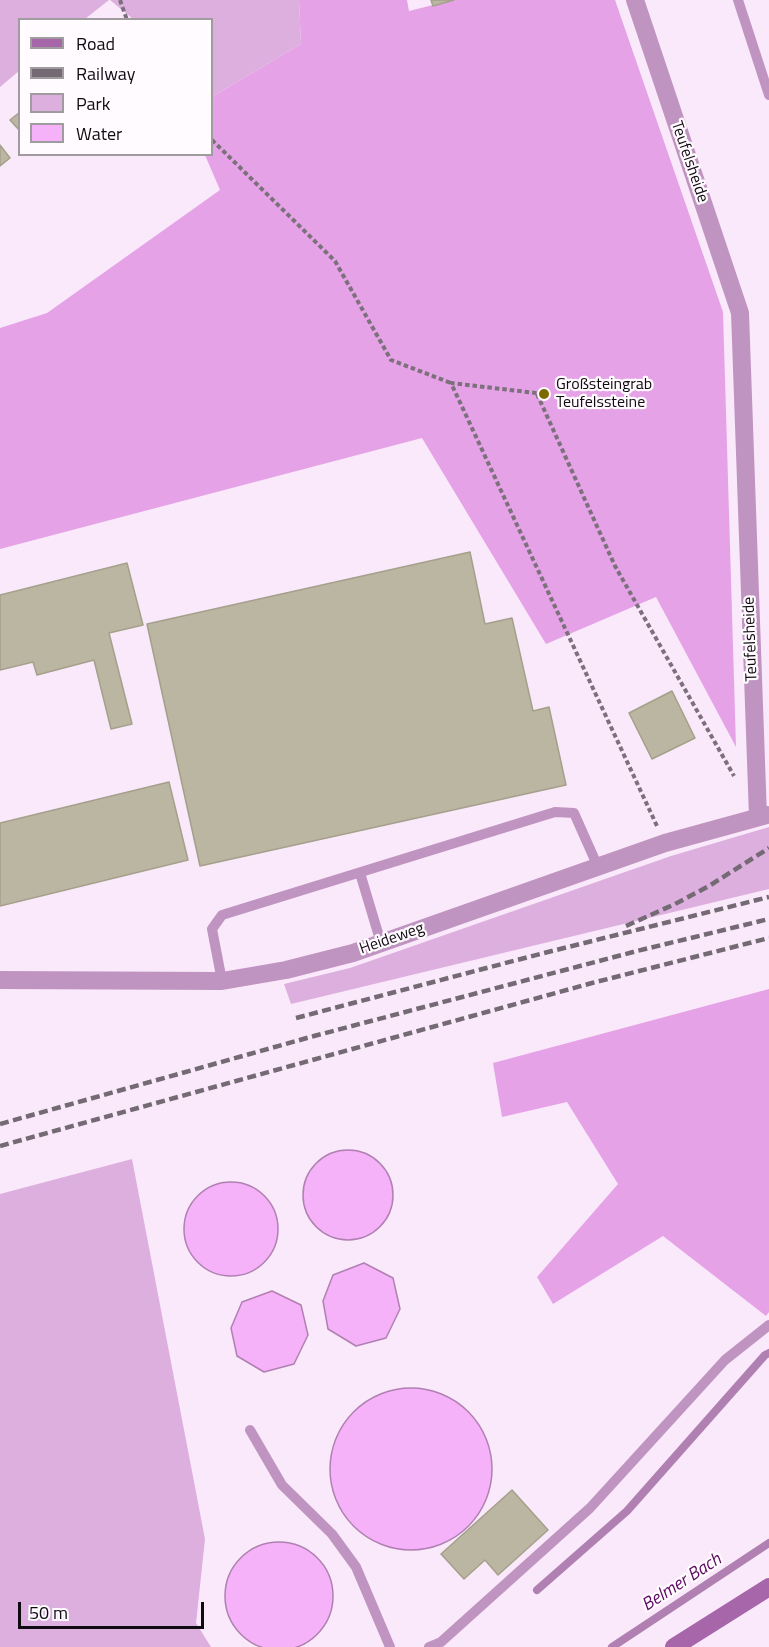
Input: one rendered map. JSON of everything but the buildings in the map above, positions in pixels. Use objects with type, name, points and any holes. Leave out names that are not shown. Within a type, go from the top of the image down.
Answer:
[{"type":"main road","points":[[674,1647],[769,1587]]},
{"type":"street","name":"Teufelsheide","points":[[635,0],[740,313],[763,816]]},
{"type":"street","name":"Heideweg","points":[[0,980],[222,981],[286,970],[353,953],[665,843],[763,816]]},
{"type":"lane","points":[[738,0],[769,95]]},
{"type":"lane","points":[[222,981],[212,929],[222,915],[555,812],[574,813],[598,867]]},
{"type":"lane","points":[[360,873],[381,943]]},
{"type":"lane","points":[[429,1647],[441,1642],[590,1508],[724,1360],[769,1325]]},
{"type":"lane","points":[[250,1430],[282,1485],[332,1534],[356,1567],[390,1647]]},
{"type":"path","points":[[120,0],[126,18]]},
{"type":"path","points":[[213,141],[335,261],[391,360],[451,383],[544,394]]},
{"type":"path","points":[[451,383],[665,843]]},
{"type":"path","points":[[537,393],[615,566],[735,777]]},
{"type":"green space","points":[[0,0],[109,0],[86,18],[18,18],[18,72],[0,87]]},
{"type":"green space","points":[[110,0],[299,0],[301,44],[213,96],[213,18],[132,18]]},
{"type":"green space","points":[[769,827],[769,889],[291,1004],[284,984],[350,968],[671,856]]},
{"type":"green space","points":[[132,1159],[205,1539],[196,1623],[211,1647],[0,1647],[0,1194]]},
{"type":"shaded area","points":[[299,0],[407,0],[409,11],[453,0],[615,0],[723,312],[736,747],[656,597],[546,644],[422,438],[0,549],[0,328],[47,313],[220,190],[205,156],[213,156],[213,96],[301,44]]},
{"type":"shaded area","points":[[769,989],[769,1312],[766,1316],[663,1236],[553,1304],[537,1277],[618,1184],[567,1102],[502,1117],[493,1063]]},
{"type":"water","points":[[348,1150],[365,1154],[380,1163],[389,1178],[393,1195],[389,1212],[380,1227],[365,1236],[348,1240],[331,1236],[316,1227],[307,1212],[303,1195],[307,1178],[316,1163],[331,1154]]},
{"type":"water","points":[[231,1182],[249,1185],[264,1196],[275,1211],[278,1229],[275,1247],[264,1262],[249,1273],[231,1276],[213,1273],[198,1262],[187,1247],[184,1229],[187,1211],[198,1196],[213,1185]]},
{"type":"water","points":[[364,1263],[393,1278],[400,1309],[386,1338],[356,1346],[328,1329],[323,1301],[333,1275]]},
{"type":"water","points":[[272,1291],[301,1305],[308,1335],[294,1364],[264,1372],[237,1356],[231,1328],[242,1302]]},
{"type":"water","points":[[411,1388],[427,1389],[442,1394],[469,1411],[486,1438],[491,1453],[491,1485],[486,1500],[469,1527],[442,1544],[427,1549],[411,1550],[395,1549],[380,1544],[353,1527],[336,1500],[331,1485],[330,1469],[331,1453],[336,1438],[353,1411],[380,1394],[395,1389]]},
{"type":"water","points":[[268,1543],[290,1543],[309,1551],[324,1566],[332,1585],[332,1607],[324,1626],[309,1641],[293,1648],[265,1648],[249,1641],[234,1626],[226,1607],[226,1585],[234,1566],[249,1551]]},
{"type":"waterway","points":[[537,1590],[627,1511],[769,1353]]},
{"type":"waterway","name":"Belmer Bach","points":[[612,1647],[769,1543]]},
{"type":"railway","points":[[626,926],[709,886],[769,848]]},
{"type":"railway","points":[[296,1018],[769,897]]},
{"type":"railway","points":[[0,1124],[314,1036],[637,951],[769,919]]},
{"type":"railway","points":[[0,1146],[592,983],[769,938]]},
{"type":"place","name":"Großsteingrab Teufelssteine","points":[[544,394]]}]
